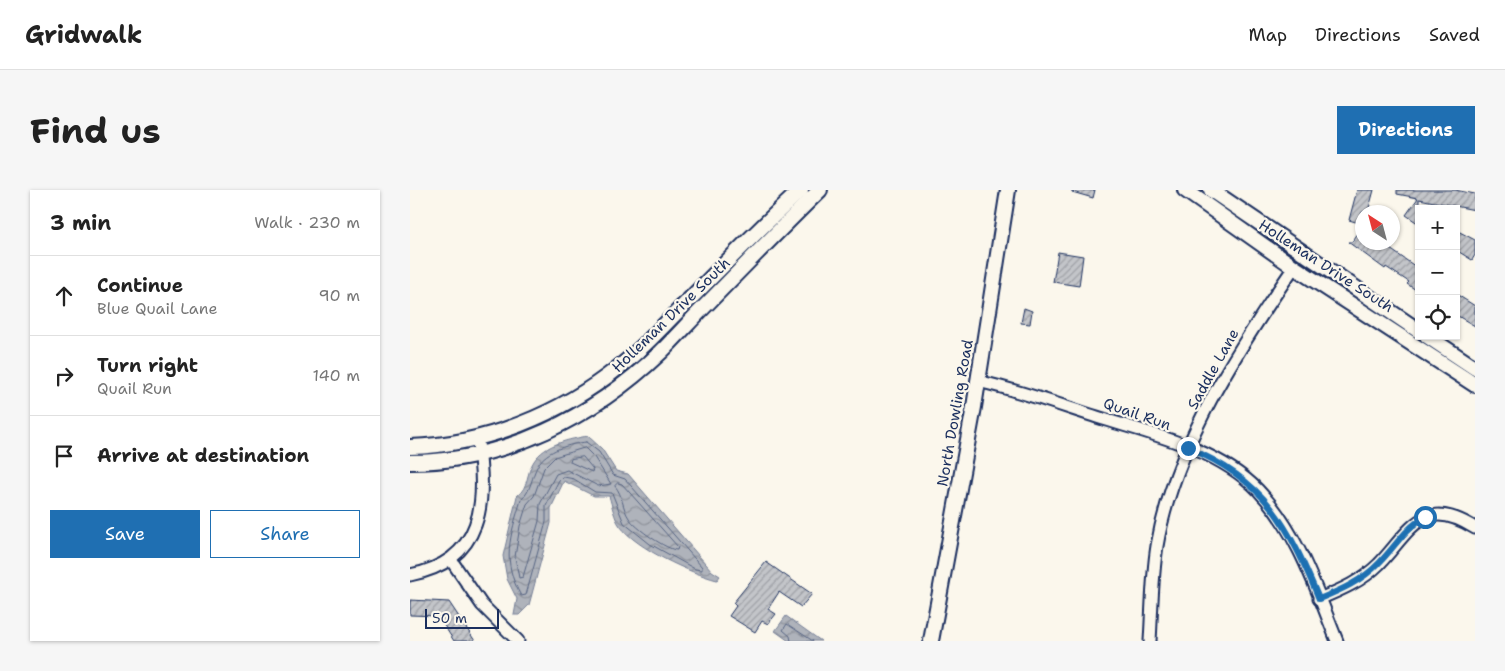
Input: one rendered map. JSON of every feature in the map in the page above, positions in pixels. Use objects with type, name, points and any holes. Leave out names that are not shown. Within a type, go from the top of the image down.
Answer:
[{"type":"street","name":"Holleman Drive South","points":[[410,446],[478,437],[519,424],[553,410],[583,394],[619,367],[801,190]]},
{"type":"street","name":"Holleman Drive South","points":[[410,462],[434,462],[480,453],[538,436],[589,409],[612,393],[660,352],[820,190]]},
{"type":"street","name":"North Dowling Road","points":[[931,641],[977,381],[1008,190]]},
{"type":"street","name":"Holleman Drive South","points":[[1184,190],[1294,266],[1475,385]]},
{"type":"street","name":"Holleman Drive South","points":[[1211,190],[1415,328]]},
{"type":"street","name":"Saddle Lane","points":[[1150,641],[1157,546],[1166,509],[1188,448],[1223,379],[1294,266]]},
{"type":"street","points":[[1433,340],[1475,368]]},
{"type":"street","name":"Quail Run","points":[[977,381],[1008,388],[1188,448],[1224,465],[1244,479],[1268,502],[1293,540],[1336,641]]},
{"type":"street","points":[[410,576],[429,572],[451,560],[465,546],[475,529],[480,506],[482,479],[478,437]]},
{"type":"street","points":[[1319,599],[1346,588],[1367,574],[1379,564],[1407,530],[1425,517],[1444,514],[1475,528]]},
{"type":"street","points":[[451,560],[482,605],[518,641]]},
{"type":"water","points":[[588,436],[602,449],[616,471],[628,474],[712,571],[720,576],[717,580],[706,577],[679,566],[651,551],[628,535],[620,526],[609,496],[594,496],[564,481],[551,508],[551,523],[529,605],[519,615],[514,615],[517,599],[507,579],[503,556],[517,496],[524,488],[531,466],[539,455],[558,443]]},
{"type":"water","points":[[786,616],[821,641],[789,641],[775,631]]},
{"type":"building","points":[[1072,190],[1095,190],[1093,198],[1072,192]]},
{"type":"building","points":[[1357,190],[1374,190],[1370,205],[1355,205],[1355,222],[1349,220]]},
{"type":"building","points":[[1397,190],[1455,190],[1475,194],[1475,210],[1460,207],[1460,205],[1450,205],[1419,199],[1419,205],[1415,205],[1415,221],[1406,215],[1418,198],[1397,194]]},
{"type":"building","points":[[1460,232],[1475,240],[1475,255],[1472,260],[1460,252]]},
{"type":"building","points":[[1355,238],[1355,247],[1348,242],[1352,242]]},
{"type":"building","points":[[1359,250],[1392,250],[1415,266],[1415,289],[1407,284],[1409,282],[1386,267],[1385,269]]},
{"type":"building","points":[[1058,252],[1083,256],[1079,286],[1053,282]]},
{"type":"building","points":[[1460,297],[1475,306],[1475,326],[1460,317]]},
{"type":"building","points":[[1024,308],[1032,311],[1030,324],[1021,323]]},
{"type":"building","points":[[766,562],[812,594],[801,607],[779,592],[768,609],[776,614],[768,624],[762,621],[755,632],[729,616],[736,606],[733,603]]},
{"type":"building","points":[[410,600],[449,602],[475,641],[454,641],[438,616],[410,615]]},
{"type":"route","points":[[1188,448],[1224,465],[1244,479],[1268,502],[1293,540],[1319,599],[1346,588],[1362,578],[1379,564],[1415,522],[1425,517]]}]
